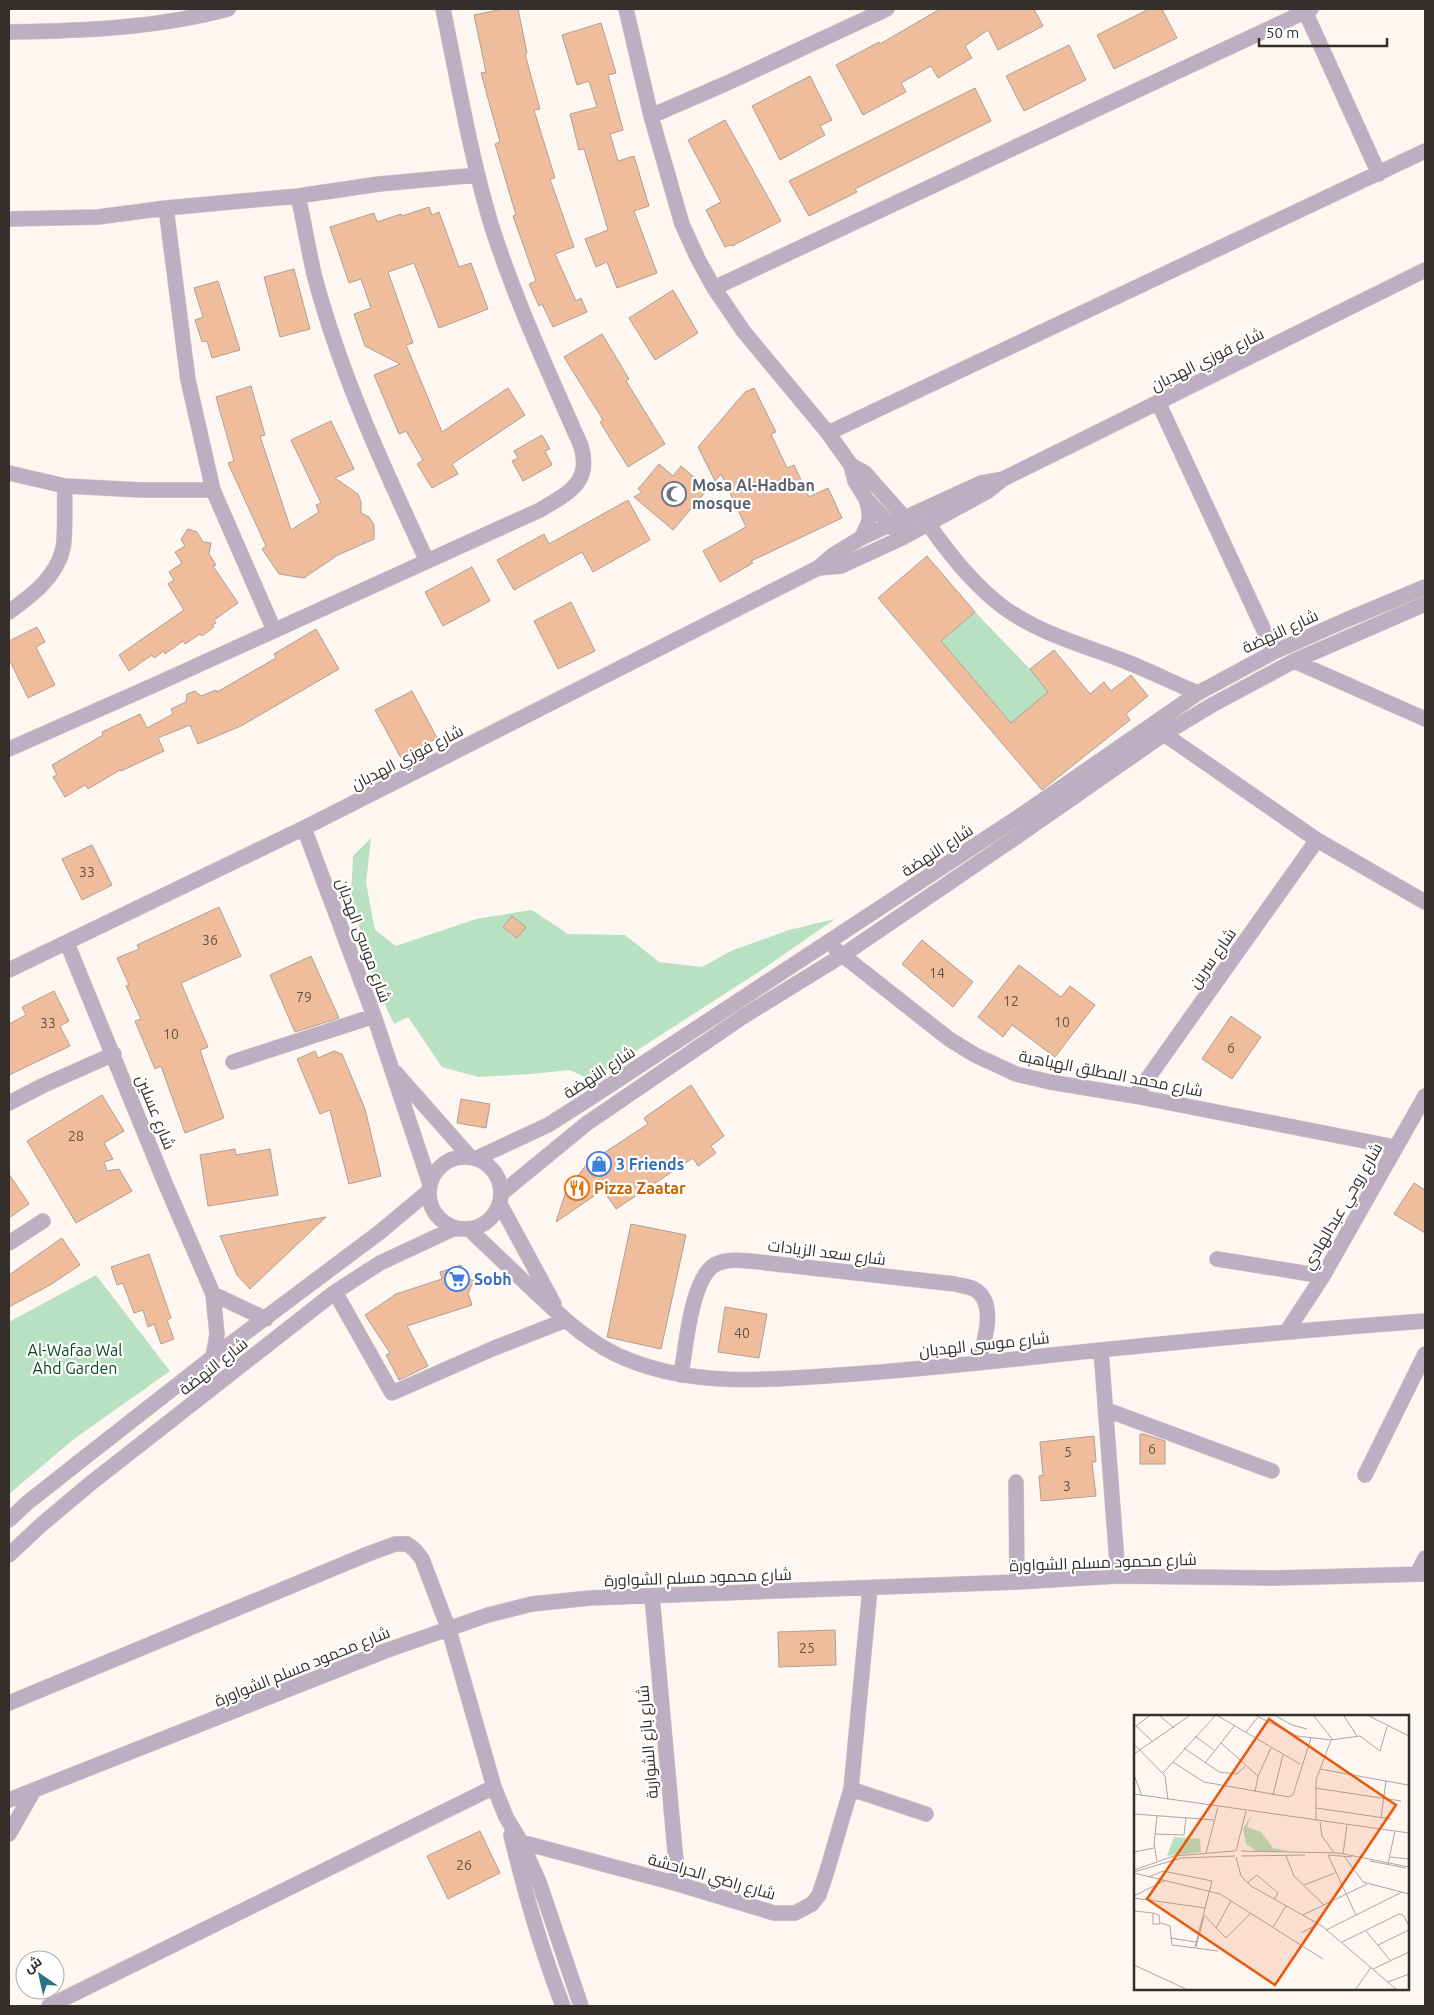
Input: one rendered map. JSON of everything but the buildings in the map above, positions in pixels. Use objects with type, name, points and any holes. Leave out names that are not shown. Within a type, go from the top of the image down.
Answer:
[{"type":"street","points":[[9,32],[83,31],[156,23],[228,9]]},
{"type":"street","points":[[9,748],[540,510],[567,494],[577,484],[583,472],[585,459],[523,311],[492,225],[477,175],[443,9]]},
{"type":"street","points":[[626,9],[651,116],[682,224],[714,288],[744,332],[828,432],[851,465],[854,480],[866,499],[871,512],[868,524],[861,538]]},
{"type":"street","points":[[651,116],[887,9]]},
{"type":"street","points":[[714,288],[1306,10],[1379,174]]},
{"type":"street","points":[[828,432],[1425,151]]},
{"type":"street","points":[[9,219],[98,217],[166,208],[298,196],[379,184],[477,175]]},
{"type":"street","points":[[298,196],[314,274],[336,344],[368,433],[427,561]]},
{"type":"street","points":[[166,208],[188,380],[213,490],[274,630]]},
{"type":"street","name":"شارع فوزي الهدبان","points":[[818,568],[841,566],[916,531],[988,491],[1003,479],[1425,270]]},
{"type":"street","points":[[1158,402],[1274,652]]},
{"type":"street","points":[[851,465],[865,473],[916,531]]},
{"type":"street","points":[[9,473],[65,486],[141,490],[213,490]]},
{"type":"street","name":"شارع فوزي الهدبان","points":[[9,970],[304,828],[818,568],[833,555],[861,538],[981,483],[1003,479]]},
{"type":"street","points":[[9,612],[30,597],[53,572],[63,548],[65,486]]},
{"type":"street","points":[[866,499],[891,525],[916,531],[943,545],[982,589],[1019,617],[1052,634],[1132,664],[1198,693]]},
{"type":"street","name":"شارع النهضة","points":[[474,1158],[548,1125],[1023,814],[1198,693],[1274,652],[1425,587]]},
{"type":"street","name":"شارع النهضة","points":[[501,1199],[586,1124],[744,1016],[843,955],[1164,734],[1212,705],[1294,661],[1425,604]]},
{"type":"street","points":[[1294,661],[1425,719]]},
{"type":"street","points":[[1164,734],[1317,840],[1425,902]]},
{"type":"street","name":"شارع موسى الهدبان","points":[[304,828],[374,1016],[430,1187]]},
{"type":"street","name":"شارع سرين","points":[[1135,1096],[1317,840]]},
{"type":"street","name":"شارع عسلين","points":[[67,942],[165,1183],[213,1294],[216,1334],[213,1357]]},
{"type":"street","name":"شارع محمد المطلق الهباهبة","points":[[828,943],[949,1039],[994,1065],[1016,1074],[1395,1147]]},
{"type":"street","points":[[234,1062],[374,1016]]},
{"type":"street","points":[[9,1103],[44,1085],[114,1054]]},
{"type":"street","name":"شارع موسى الهدبان","points":[[389,1065],[474,1158]]},
{"type":"street","name":"شارع روحي عبدالهادي","points":[[1287,1331],[1323,1276],[1425,1096]]},
{"type":"street","points":[[474,1158],[487,1164],[495,1172],[500,1182],[501,1199],[496,1214],[488,1221],[480,1226],[462,1229],[438,1218],[430,1200],[430,1187],[441,1166],[450,1160],[474,1158]]},
{"type":"street","name":"شارع النهضة","points":[[9,1520],[70,1469],[213,1357],[380,1232],[430,1187]]},
{"type":"street","name":"شارع موسى الهدبان","points":[[501,1199],[563,1318]]},
{"type":"street","points":[[9,1243],[43,1221]]},
{"type":"street","name":"شارع النهضة","points":[[9,1556],[41,1525],[91,1483],[336,1292],[380,1263],[462,1229]]},
{"type":"street","name":"شارع موسى الهدبان","points":[[462,1229],[585,1337],[628,1360],[651,1368],[681,1374],[732,1380],[774,1380],[978,1363],[1287,1331],[1425,1321]]},
{"type":"street","points":[[1217,1259],[1323,1276]]},
{"type":"street","name":"شارع سعد الزيادات","points":[[681,1374],[696,1292],[705,1273],[715,1264],[726,1260],[750,1260],[896,1277],[955,1284],[974,1289],[982,1296],[988,1314],[986,1336],[978,1363]]},
{"type":"street","points":[[336,1292],[392,1393],[563,1318]]},
{"type":"street","points":[[213,1294],[266,1319]]},
{"type":"street","points":[[1102,1350],[1118,1576]]},
{"type":"street","points":[[1365,1475],[1425,1354]]},
{"type":"street","points":[[1107,1410],[1272,1471]]},
{"type":"street","points":[[1016,1482],[1017,1582]]},
{"type":"street","points":[[9,1703],[395,1544],[407,1544],[414,1548],[422,1560],[449,1630],[494,1787],[506,1817],[524,1892],[563,2006]]},
{"type":"street","points":[[1421,1574],[1425,1558]]},
{"type":"street","name":"شارع محمود مسلم الشواورة","points":[[9,1800],[328,1672],[488,1615],[532,1604],[590,1598],[1017,1582],[1118,1576],[1277,1578],[1421,1574]]},
{"type":"street","name":"شارع راضي الحراحشة","points":[[521,1842],[678,1884],[774,1913],[795,1913],[803,1909],[819,1895],[851,1789],[870,1588]]},
{"type":"street","name":"شارع بازع الشواربة","points":[[652,1596],[678,1884]]},
{"type":"street","points":[[49,2006],[494,1787]]},
{"type":"street","points":[[851,1789],[926,1814]]},
{"type":"street","points":[[9,1834],[34,1790]]},
{"type":"street","points":[[506,1817],[521,1842],[554,1924],[558,1943],[581,2006]]},
{"type":"street","points":[[542,1949],[558,1943]]},
{"type":"street","points":[[553,1981],[570,1975]]},
{"type":"green space","points":[[975,612],[1030,669],[1094,749],[1084,755],[1011,723],[941,641]]},
{"type":"green space","points":[[371,838],[366,883],[375,930],[396,946],[476,919],[532,910],[568,934],[625,935],[659,962],[702,967],[733,950],[789,930],[835,919],[757,973],[591,1080],[570,1070],[478,1077],[442,1067],[408,1017],[394,1024],[373,979],[351,895],[353,856]]},
{"type":"green space","name":"Al-Wafaa Wal Ahd Garden","points":[[96,1275],[170,1371],[74,1439],[9,1494],[9,1322]]},
{"type":"place","name":"Mosa Al-Hadban mosque","points":[[674,494]]},
{"type":"place","name":"3 Friends","points":[[599,1164]]},
{"type":"place","name":"Pizza Zaatar","points":[[577,1188]]},
{"type":"place","name":"Sobh","points":[[457,1279]]}]
